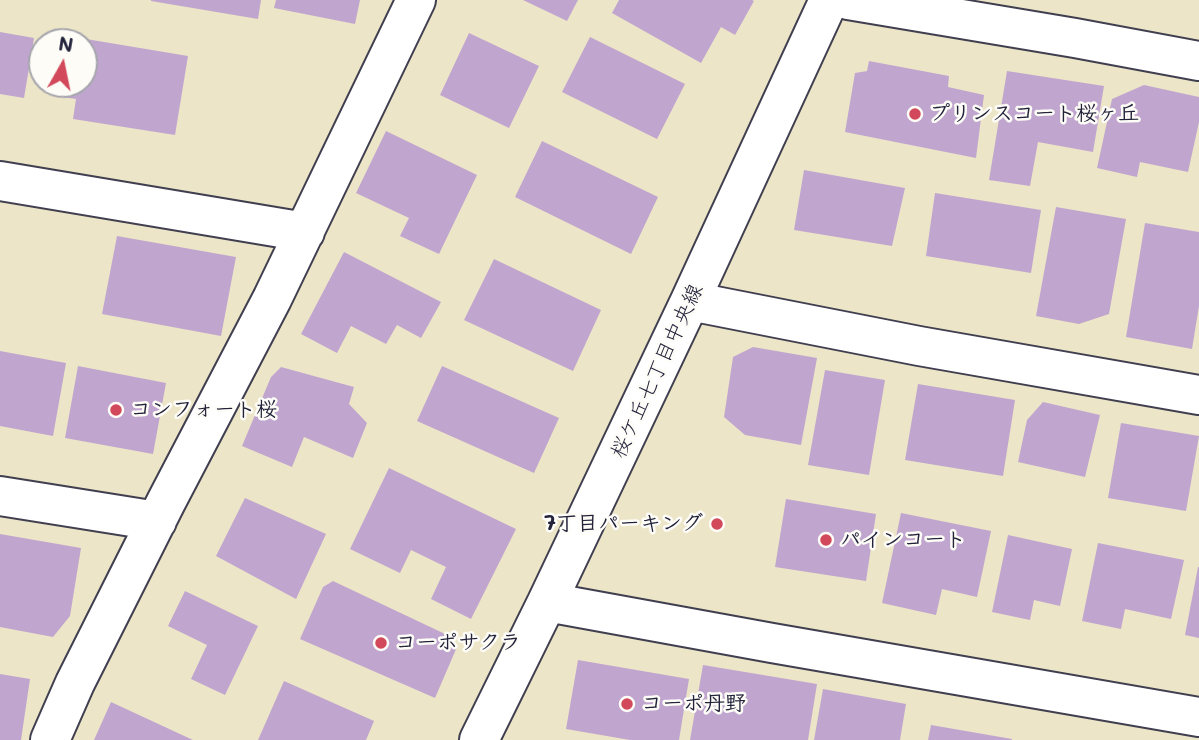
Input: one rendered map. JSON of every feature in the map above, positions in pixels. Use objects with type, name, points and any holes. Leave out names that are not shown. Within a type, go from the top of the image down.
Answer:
[{"type":"street","points":[[50,740],[75,683],[305,232],[416,0]]},
{"type":"street","name":"桜ケ丘七丁目中央線","points":[[479,740],[690,301],[829,0]]},
{"type":"street","points":[[848,0],[1199,61]]},
{"type":"street","points":[[0,181],[305,232]]},
{"type":"street","points":[[690,301],[919,346],[1199,395]]},
{"type":"street","points":[[0,496],[157,521]]},
{"type":"street","points":[[547,602],[1199,717]]},
{"type":"building","points":[[151,0],[261,0],[258,19]]},
{"type":"building","points":[[276,0],[360,0],[355,24],[274,8]]},
{"type":"building","points":[[523,0],[578,0],[567,21]]},
{"type":"building","points":[[619,0],[754,1],[735,35],[721,27],[701,63],[612,13]]},
{"type":"building","points":[[0,32],[28,37],[28,74],[24,98],[0,94]]},
{"type":"building","points":[[469,33],[539,66],[509,128],[440,95]]},
{"type":"building","points":[[590,37],[685,84],[657,139],[562,92]]},
{"type":"building","points":[[98,41],[188,56],[175,135],[73,119],[76,99],[69,98],[98,98]]},
{"type":"building","name":"プリンスコート桜ヶ丘","points":[[869,61],[949,76],[948,87],[984,95],[976,158],[845,132],[855,73],[867,71]]},
{"type":"building","points":[[1007,71],[1104,86],[1093,152],[1038,142],[1030,186],[989,180]]},
{"type":"building","points":[[1144,85],[1199,97],[1199,122],[1188,172],[1140,162],[1137,177],[1097,168],[1112,99]]},
{"type":"building","points":[[386,131],[477,175],[439,254],[400,236],[409,218],[356,193]]},
{"type":"building","points":[[542,141],[658,197],[631,254],[515,197]]},
{"type":"building","points":[[804,170],[905,188],[892,246],[794,230]]},
{"type":"building","points":[[935,193],[1041,210],[1031,273],[926,256]]},
{"type":"building","points":[[1056,207],[1126,219],[1109,314],[1079,324],[1036,316]]},
{"type":"building","points":[[1145,223],[1199,232],[1199,306],[1192,349],[1126,337]]},
{"type":"building","points":[[117,236],[236,257],[221,336],[102,314]]},
{"type":"building","points":[[344,252],[441,302],[421,338],[397,325],[386,344],[351,326],[337,353],[301,334]]},
{"type":"building","points":[[494,259],[601,310],[573,371],[464,320]]},
{"type":"building","points":[[753,347],[817,358],[801,445],[745,435],[724,417],[733,357]]},
{"type":"building","points":[[0,351],[66,363],[53,436],[0,426]]},
{"type":"building","name":"コンフォート桜","points":[[78,366],[166,383],[153,454],[65,438]]},
{"type":"building","points":[[442,366],[559,418],[534,473],[417,421]]},
{"type":"building","points":[[281,367],[354,387],[349,404],[367,423],[353,458],[304,437],[292,467],[242,446],[271,377]]},
{"type":"building","points":[[825,370],[885,380],[869,475],[808,465]]},
{"type":"building","points":[[918,384],[1015,400],[1003,476],[905,460]]},
{"type":"building","points":[[1043,402],[1100,415],[1085,477],[1018,462],[1027,420]]},
{"type":"building","points":[[1121,423],[1199,436],[1186,511],[1108,498]]},
{"type":"building","points":[[389,468],[516,529],[471,619],[431,599],[446,567],[411,550],[400,573],[350,549]]},
{"type":"building","points":[[245,498],[326,534],[296,599],[216,556]]},
{"type":"building","name":"パインコート","points":[[786,499],[876,514],[866,581],[775,567]]},
{"type":"building","points":[[901,513],[991,531],[977,597],[942,589],[936,615],[882,603]]},
{"type":"building","points":[[0,534],[81,548],[70,616],[53,637],[0,627]]},
{"type":"building","points":[[1008,535],[1072,549],[1060,606],[1034,600],[1030,620],[992,612]]},
{"type":"building","points":[[1098,543],[1184,560],[1171,619],[1125,609],[1121,629],[1082,621]]},
{"type":"building","points":[[1199,567],[1199,638],[1185,635]]},
{"type":"building","name":"コーポサクラ","points":[[333,581],[443,633],[457,647],[435,698],[300,639],[323,587]]},
{"type":"building","points":[[185,591],[258,626],[225,695],[191,679],[207,645],[168,626]]},
{"type":"building","name":"コーポ丹野","points":[[578,660],[689,679],[679,740],[630,740],[566,729]]},
{"type":"building","points":[[703,665],[817,684],[808,740],[690,740]]},
{"type":"building","points":[[0,674],[30,679],[21,740],[0,740]]},
{"type":"building","points":[[284,681],[374,721],[366,740],[258,740]]},
{"type":"building","points":[[823,689],[906,704],[900,740],[814,740]]},
{"type":"building","points":[[111,702],[193,740],[94,740]]},
{"type":"building","points":[[931,725],[1012,739],[1012,740],[928,740]]},
{"type":"place","name":"プリンスコート桜ヶ丘","points":[[915,114]]},
{"type":"place","name":"コンフォート桜","points":[[116,410]]},
{"type":"place","name":"7丁目パーキング","points":[[717,524]]},
{"type":"place","name":"パインコート","points":[[826,540]]},
{"type":"place","name":"コーポサクラ","points":[[381,643]]},
{"type":"place","name":"コーポ丹野","points":[[627,704]]}]
